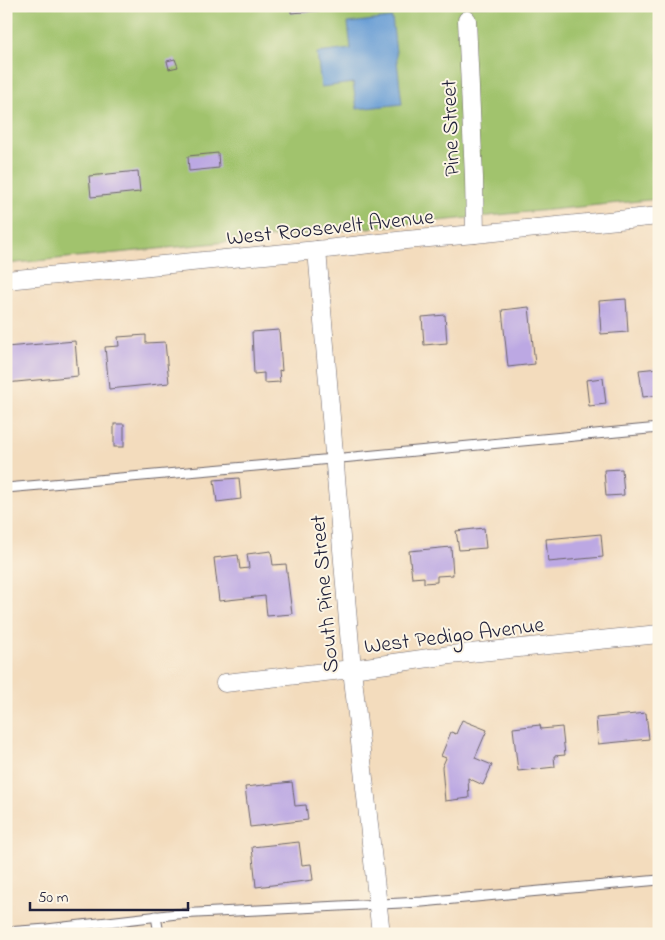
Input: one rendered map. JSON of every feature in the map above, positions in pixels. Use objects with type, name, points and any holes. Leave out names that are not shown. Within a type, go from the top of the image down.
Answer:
[{"type":"street","name":"Pine Street","points":[[467,20],[475,234]]},
{"type":"street","name":"West Roosevelt Avenue","points":[[6,280],[659,216]]},
{"type":"street","name":"South Pine Street","points":[[317,250],[352,669],[381,934]]},
{"type":"street","name":"West Pedigo Avenue","points":[[225,683],[352,669],[450,655],[659,634]]},
{"type":"lane","points":[[6,488],[335,460],[659,428]]},
{"type":"lane","points":[[6,932],[177,914],[422,902],[659,880]]},
{"type":"lane","points":[[156,916],[159,934]]},
{"type":"green space","points":[[6,6],[659,6],[659,199],[6,264]]},
{"type":"water","points":[[392,18],[402,104],[357,109],[353,83],[321,87],[317,53],[351,49],[348,23]]},
{"type":"building","points":[[291,6],[339,6],[340,9],[291,13]]},
{"type":"building","points":[[175,59],[178,67],[169,69],[167,61]]},
{"type":"building","points":[[218,153],[219,168],[189,171],[188,156]]},
{"type":"building","points":[[138,171],[140,192],[91,197],[89,176]]},
{"type":"building","points":[[626,299],[628,332],[601,334],[599,301]]},
{"type":"building","points":[[529,307],[535,364],[508,367],[502,310]]},
{"type":"building","points":[[445,315],[447,343],[424,345],[422,317]]},
{"type":"building","points":[[279,330],[282,371],[279,370],[280,382],[264,383],[264,373],[254,374],[252,332]]},
{"type":"building","points":[[146,335],[146,343],[165,342],[169,383],[109,389],[105,347],[119,346],[118,337]]},
{"type":"building","points":[[75,341],[78,376],[6,383],[6,347]]},
{"type":"building","points":[[659,368],[659,395],[643,397],[639,370]]},
{"type":"building","points":[[603,378],[606,404],[589,406],[586,380]]},
{"type":"building","points":[[114,424],[124,424],[124,447],[114,447]]},
{"type":"building","points":[[622,469],[624,495],[606,496],[604,470]]},
{"type":"building","points":[[239,478],[241,499],[217,502],[214,480]]},
{"type":"building","points":[[484,528],[486,548],[459,550],[456,531]]},
{"type":"building","points":[[601,534],[603,557],[548,562],[546,539]]},
{"type":"building","points":[[451,547],[453,575],[437,576],[437,582],[424,583],[424,577],[412,578],[409,551]]},
{"type":"building","points":[[271,551],[273,565],[286,564],[292,614],[267,616],[265,596],[219,601],[214,558],[238,555],[240,569],[249,568],[247,554]]},
{"type":"building","points":[[646,713],[649,739],[598,744],[596,718]]},
{"type":"building","points":[[462,720],[487,730],[475,758],[492,765],[483,785],[468,778],[469,798],[445,801],[442,767],[446,758],[441,756],[451,732],[456,734]]},
{"type":"building","points":[[540,725],[541,729],[562,727],[565,755],[554,756],[555,767],[518,771],[513,728]]},
{"type":"building","points":[[292,782],[295,806],[306,805],[308,820],[250,827],[245,787]]},
{"type":"building","points":[[299,842],[302,865],[311,864],[313,880],[256,887],[252,847]]}]
